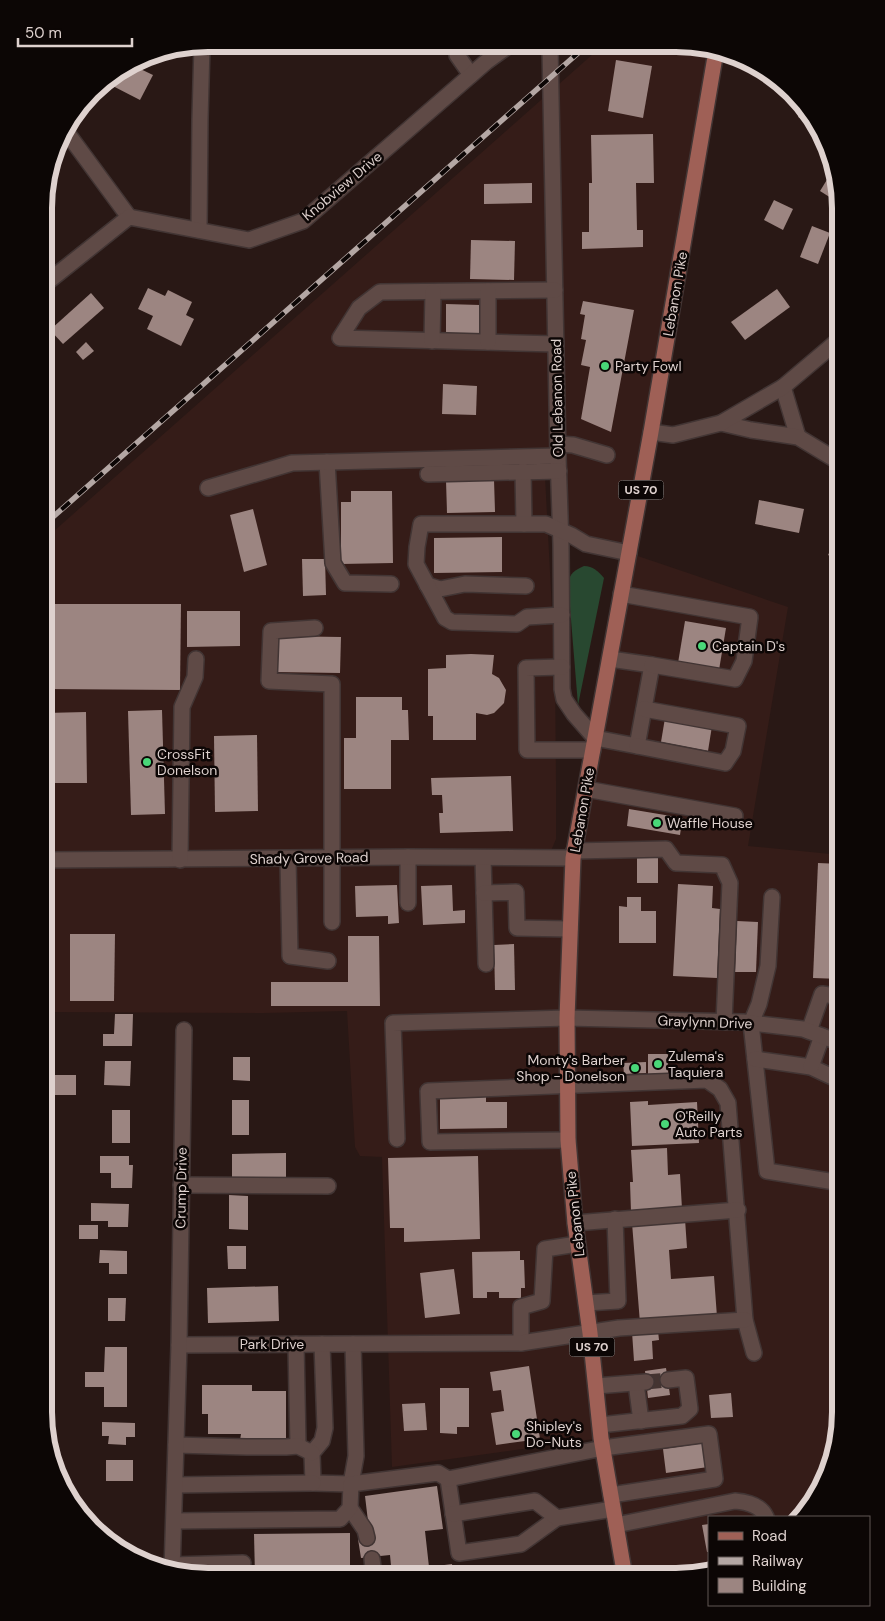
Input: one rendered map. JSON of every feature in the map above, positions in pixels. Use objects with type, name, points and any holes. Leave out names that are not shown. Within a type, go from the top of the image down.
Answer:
[{"type":"main road","name":"Lebanon Pike","points":[[624,1568],[603,1448],[575,1222],[568,1140],[567,1018],[574,855],[651,432],[715,57]]},
{"type":"street","points":[[457,52],[470,75]]},
{"type":"street","name":"Knobview Drive","points":[[129,217],[249,240],[303,220],[470,75],[500,52]]},
{"type":"street","name":"Old Lebanon Road","points":[[550,52],[561,530],[562,689],[564,699],[594,744]]},
{"type":"street","points":[[199,230],[202,53]]},
{"type":"street","points":[[52,278],[129,217],[70,137]]},
{"type":"street","points":[[555,290],[380,292],[359,308],[340,338],[556,344]]},
{"type":"street","points":[[488,291],[488,342]]},
{"type":"street","points":[[432,341],[433,292]]},
{"type":"street","points":[[651,432],[673,435],[721,423],[783,387],[832,346]]},
{"type":"street","points":[[783,387],[798,437]]},
{"type":"street","points":[[721,423],[798,437],[832,458]]},
{"type":"street","points":[[428,474],[523,472],[558,457],[573,445],[607,455]]},
{"type":"street","points":[[208,488],[292,463],[558,457]]},
{"type":"street","points":[[327,462],[333,563],[345,584],[391,584]]},
{"type":"street","points":[[523,472],[524,524]]},
{"type":"street","points":[[562,615],[527,618],[517,624],[452,622],[445,618],[416,564],[421,524],[546,524],[586,544],[629,553]]},
{"type":"street","points":[[427,585],[440,589],[465,584],[526,586]]},
{"type":"street","points":[[610,659],[735,679],[744,661],[750,617],[621,594]]},
{"type":"street","points":[[315,628],[271,631],[269,681],[332,684],[332,922]]},
{"type":"street","points":[[180,860],[181,714],[182,707],[196,677],[196,658]]},
{"type":"street","points":[[637,746],[652,665]]},
{"type":"street","points":[[562,667],[526,668],[527,750],[594,744],[637,746],[725,762],[733,751],[738,726],[644,709]]},
{"type":"street","points":[[586,789],[735,816]]},
{"type":"street","name":"Shady Grove Road","points":[[52,860],[483,858],[666,849],[676,863],[722,865],[730,883],[724,1022]]},
{"type":"street","points":[[408,857],[408,903]]},
{"type":"street","points":[[288,858],[290,956],[328,961]]},
{"type":"street","points":[[483,858],[486,964]]},
{"type":"street","points":[[484,893],[516,892],[517,928],[570,929]]},
{"type":"street","points":[[772,897],[768,966],[759,1004],[751,1022],[767,1171],[832,1182]]},
{"type":"street","points":[[811,1067],[822,994],[832,996]]},
{"type":"street","name":"Graylynn Drive","points":[[397,1139],[393,1023],[567,1018],[751,1022],[815,1033],[832,1040]]},
{"type":"street","name":"Crump Drive","points":[[178,1345],[184,1030]]},
{"type":"street","points":[[755,1059],[811,1067],[832,1077]]},
{"type":"street","points":[[568,1140],[430,1142],[428,1090],[707,1080],[720,1089],[728,1103],[738,1210],[745,1320],[754,1353]]},
{"type":"street","points":[[181,1185],[328,1186]]},
{"type":"street","points":[[575,1222],[738,1210]]},
{"type":"street","points":[[586,1303],[618,1301],[615,1219]]},
{"type":"street","points":[[521,1343],[521,1307],[542,1301],[545,1249],[578,1244]]},
{"type":"street","name":"Park Drive","points":[[178,1345],[521,1343],[619,1328],[745,1320]]},
{"type":"street","points":[[296,1344],[298,1446]]},
{"type":"street","points":[[313,1483],[312,1453],[322,1441],[325,1428],[322,1344]]},
{"type":"street","points":[[174,1521],[340,1519],[350,1508],[356,1456],[353,1344]]},
{"type":"street","points":[[172,1564],[178,1345]]},
{"type":"street","points":[[600,1425],[682,1416],[690,1409],[686,1378],[668,1380]]},
{"type":"street","points":[[596,1386],[641,1382],[641,1420]]},
{"type":"street","points":[[175,1485],[352,1484],[438,1473],[448,1479],[603,1448],[708,1434],[715,1479],[612,1502],[558,1518],[521,1544],[459,1553],[448,1479]]},
{"type":"street","points":[[176,1445],[298,1446],[312,1453]]},
{"type":"street","points":[[453,1514],[535,1501],[558,1518]]},
{"type":"street","points":[[616,1524],[735,1501],[746,1502],[755,1506],[764,1512],[766,1516]]},
{"type":"street","points":[[350,1508],[365,1530],[367,1538]]},
{"type":"street","points":[[372,1558],[373,1568]]},
{"type":"street","points":[[187,1567],[243,1563]]},
{"type":"shaded area","points":[[595,52],[676,52],[715,57],[629,553],[788,607],[748,846],[832,854],[832,1423],[830,1443],[824,1463],[812,1490],[793,1516],[708,1516],[708,1566],[623,1568],[601,1438],[392,1467],[382,1157],[360,1156],[355,1147],[347,1011],[264,1013],[52,1012],[52,533]],"holes":[[[544,457],[559,471],[561,530],[629,553],[573,858],[548,858],[556,839],[555,668]]]},
{"type":"green space","points":[[584,566],[595,569],[604,578],[578,705],[568,583],[573,572]]},
{"type":"building","points":[[616,60],[652,66],[643,118],[608,111]]},
{"type":"building","points":[[139,69],[153,75],[140,100],[113,86]]},
{"type":"building","points":[[800,114],[806,122],[798,117]]},
{"type":"building","points":[[653,134],[654,183],[636,183],[637,230],[643,230],[643,247],[582,249],[582,232],[589,232],[589,183],[592,183],[591,135]]},
{"type":"building","points":[[829,176],[832,199],[820,191]]},
{"type":"building","points":[[532,183],[532,203],[484,204],[484,184]]},
{"type":"building","points":[[774,200],[793,209],[783,230],[764,220]]},
{"type":"building","points":[[812,226],[830,233],[818,264],[800,257]]},
{"type":"building","points":[[471,240],[515,241],[514,280],[470,279]]},
{"type":"building","points":[[148,288],[165,296],[168,290],[192,302],[186,315],[194,319],[181,346],[147,329],[153,316],[138,309]]},
{"type":"building","points":[[777,289],[790,307],[745,340],[731,322]]},
{"type":"building","points":[[91,293],[104,308],[63,344],[52,332],[52,328]]},
{"type":"building","name":"Party Fowl","points":[[583,301],[634,310],[611,432],[581,419],[590,367],[581,365],[586,340],[581,339],[585,315],[580,314]]},
{"type":"building","points":[[446,304],[480,305],[480,333],[446,333]]},
{"type":"building","points":[[86,342],[94,351],[83,360],[76,352]]},
{"type":"building","points":[[443,384],[477,386],[476,415],[442,414]]},
{"type":"building","points":[[494,480],[495,512],[447,513],[446,481]]},
{"type":"building","points":[[351,491],[392,491],[393,563],[341,564],[341,502],[351,502]]},
{"type":"building","points":[[759,500],[804,509],[799,533],[755,524]]},
{"type":"building","points":[[253,509],[267,565],[244,572],[230,515]]},
{"type":"building","points":[[502,537],[502,572],[434,573],[434,538]]},
{"type":"building","points":[[832,547],[832,557],[828,555]]},
{"type":"building","points":[[302,559],[325,559],[326,595],[303,596]]},
{"type":"building","points":[[52,604],[181,604],[180,690],[52,689]]},
{"type":"building","points":[[187,611],[240,611],[240,646],[187,647]]},
{"type":"building","name":"Captain D's","points":[[685,621],[726,628],[719,670],[678,663]]},
{"type":"building","points":[[276,636],[341,637],[340,673],[275,672]]},
{"type":"building","points":[[446,655],[494,655],[492,674],[499,678],[506,690],[504,703],[494,713],[487,715],[476,713],[476,740],[433,740],[433,716],[428,716],[428,669],[446,668]]},
{"type":"building","points":[[356,697],[402,697],[402,710],[408,710],[409,740],[391,740],[391,789],[344,789],[344,738],[356,738]]},
{"type":"building","name":"CrossFit Donelson","points":[[162,710],[165,814],[131,815],[128,711]]},
{"type":"building","points":[[86,712],[87,783],[52,783],[52,713]]},
{"type":"building","points":[[665,718],[712,726],[708,751],[661,742]]},
{"type":"building","points":[[257,735],[258,811],[215,812],[214,736]]},
{"type":"building","points":[[511,776],[513,831],[440,833],[439,813],[443,813],[442,795],[432,795],[431,778]]},
{"type":"building","name":"Waffle House","points":[[629,809],[683,818],[682,820],[687,821],[686,829],[681,828],[680,835],[627,826]]},
{"type":"building","points":[[637,856],[658,856],[658,883],[637,883]]},
{"type":"building","points":[[818,863],[832,864],[832,979],[813,978]]},
{"type":"building","points":[[678,884],[713,886],[712,908],[720,909],[717,978],[673,976]]},
{"type":"building","points":[[397,885],[399,923],[388,924],[388,916],[356,917],[355,886]]},
{"type":"building","points":[[452,885],[453,911],[465,910],[465,923],[423,925],[421,886]]},
{"type":"building","points":[[52,893],[53,893],[52,967]]},
{"type":"building","points":[[627,897],[641,897],[641,911],[656,911],[656,943],[619,943],[619,906],[627,907]]},
{"type":"building","points":[[737,921],[758,922],[756,972],[735,972]]},
{"type":"building","points":[[70,934],[115,934],[114,1001],[70,1001]]},
{"type":"building","points":[[348,936],[379,936],[380,1006],[271,1006],[271,982],[348,982]]},
{"type":"building","points":[[514,944],[515,990],[495,990],[494,945]]},
{"type":"building","points":[[115,1014],[133,1014],[132,1046],[103,1046],[103,1034],[114,1034]]},
{"type":"building","name":"Zulema's Taquiera","points":[[648,1054],[668,1054],[668,1073],[648,1074]]},
{"type":"building","points":[[233,1057],[250,1057],[250,1081],[233,1080]]},
{"type":"building","points":[[105,1061],[131,1061],[130,1086],[104,1085]]},
{"type":"building","name":"Monty's Barber Shop - Donelson","points":[[646,1062],[646,1073],[624,1074],[623,1063]]},
{"type":"building","points":[[52,1075],[76,1075],[76,1095],[52,1095]]},
{"type":"building","points":[[486,1097],[486,1102],[507,1102],[507,1128],[440,1129],[440,1098]]},
{"type":"building","points":[[232,1100],[249,1100],[249,1135],[232,1135]]},
{"type":"building","name":"O'Reilly Auto Parts","points":[[648,1101],[648,1105],[697,1102],[699,1143],[632,1146],[630,1102]]},
{"type":"building","points":[[112,1110],[130,1110],[130,1143],[112,1143]]},
{"type":"building","points":[[667,1148],[668,1175],[680,1174],[682,1209],[631,1212],[630,1182],[633,1182],[631,1150]]},
{"type":"building","points":[[286,1153],[286,1180],[232,1181],[232,1154]]},
{"type":"building","points":[[100,1156],[129,1156],[129,1165],[133,1165],[132,1188],[111,1188],[111,1173],[100,1173]]},
{"type":"building","points":[[478,1156],[480,1239],[404,1242],[404,1228],[390,1228],[388,1158]]},
{"type":"building","points":[[229,1195],[248,1196],[248,1230],[229,1229]]},
{"type":"building","points":[[91,1203],[129,1204],[128,1227],[108,1227],[108,1221],[91,1221]]},
{"type":"building","points":[[685,1219],[687,1248],[669,1250],[671,1279],[714,1276],[717,1317],[640,1323],[632,1223]]},
{"type":"building","points":[[79,1225],[98,1225],[98,1239],[79,1239]]},
{"type":"building","points":[[227,1246],[246,1246],[246,1269],[228,1269]]},
{"type":"building","points":[[100,1250],[127,1251],[127,1274],[109,1274],[109,1263],[99,1263]]},
{"type":"building","points":[[520,1251],[520,1260],[524,1260],[525,1288],[521,1288],[521,1298],[499,1298],[499,1292],[487,1292],[487,1298],[473,1298],[472,1252]]},
{"type":"building","points":[[454,1269],[460,1314],[425,1318],[420,1273]]},
{"type":"building","points":[[278,1286],[279,1321],[208,1323],[207,1288]]},
{"type":"building","points":[[108,1298],[126,1298],[125,1321],[108,1321]]},
{"type":"building","points":[[658,1331],[659,1340],[652,1341],[653,1359],[634,1361],[632,1332]]},
{"type":"building","points":[[105,1347],[127,1347],[127,1407],[104,1407],[104,1387],[85,1387],[85,1372],[104,1372]]},
{"type":"building","points":[[529,1366],[540,1439],[496,1445],[491,1413],[504,1411],[501,1390],[493,1391],[490,1372]]},
{"type":"building","points":[[666,1368],[670,1395],[648,1398],[645,1371]]},
{"type":"building","points":[[202,1385],[252,1385],[252,1391],[286,1391],[286,1440],[240,1440],[241,1434],[208,1434],[208,1414],[202,1414]]},
{"type":"building","points":[[440,1388],[469,1388],[469,1427],[457,1427],[457,1434],[440,1433]]},
{"type":"building","points":[[731,1393],[733,1417],[711,1418],[709,1395]]},
{"type":"building","points":[[425,1403],[427,1430],[404,1431],[402,1404]]},
{"type":"building","points":[[102,1422],[135,1423],[135,1437],[126,1437],[126,1445],[108,1444],[109,1436],[102,1436]]},
{"type":"building","points":[[705,1443],[708,1467],[666,1473],[663,1449]]},
{"type":"building","points":[[106,1460],[133,1460],[133,1481],[106,1481]]},
{"type":"building","points":[[437,1486],[443,1529],[425,1531],[429,1567],[452,1564],[452,1568],[391,1568],[390,1555],[361,1558],[358,1539],[370,1538],[365,1496]]},
{"type":"building","points":[[708,1524],[708,1552],[707,1552],[702,1525]]},
{"type":"building","points":[[350,1533],[350,1568],[255,1568],[254,1534]]},
{"type":"building","points":[[526,1566],[526,1568],[510,1568]]},
{"type":"tunnel","points":[[646,1382],[668,1380]]},
{"type":"railway","points":[[52,518],[579,52]]},
{"type":"place","name":"Party Fowl","points":[[605,366]]},
{"type":"place","name":"Captain D's","points":[[702,646]]},
{"type":"place","name":"CrossFit Donelson","points":[[147,762]]},
{"type":"place","name":"Waffle House","points":[[657,823]]},
{"type":"place","name":"Zulema's Taquiera","points":[[658,1064]]},
{"type":"place","name":"Monty's Barber Shop - Donelson","points":[[635,1068]]},
{"type":"place","name":"O'Reilly Auto Parts","points":[[665,1124]]},
{"type":"place","name":"Shipley's Do-Nuts","points":[[516,1434]]}]
